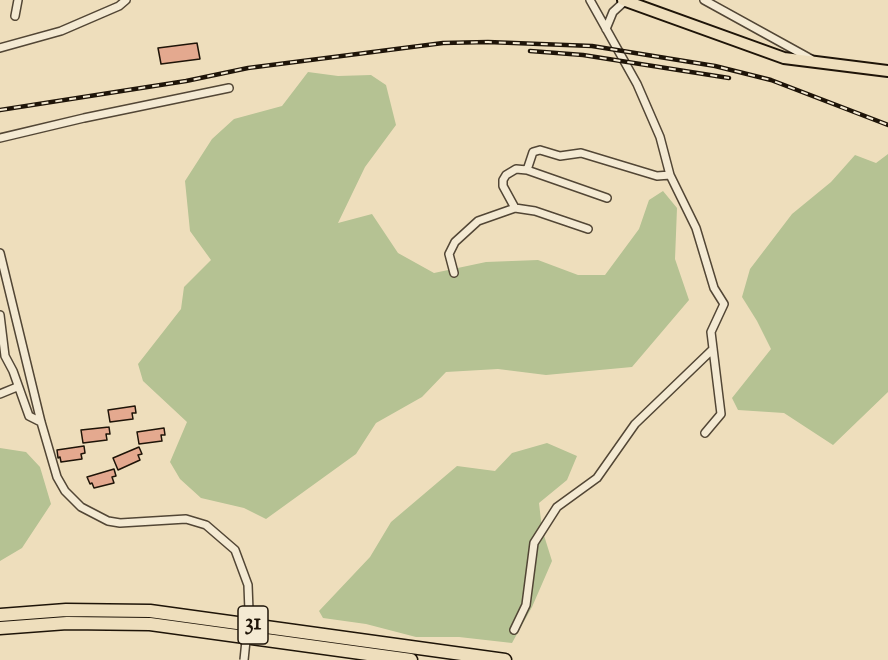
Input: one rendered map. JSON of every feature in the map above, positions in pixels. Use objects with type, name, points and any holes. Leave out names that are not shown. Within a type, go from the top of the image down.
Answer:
[{"type":"highway","name":"31","points":[[0,615],[66,610],[150,611],[505,660]]},
{"type":"highway","name":"31","points":[[0,628],[67,623],[150,624],[411,660]]},
{"type":"main road","points":[[624,0],[784,58],[888,71]]},
{"type":"street","points":[[15,16],[18,0]]},
{"type":"street","points":[[0,48],[61,31],[119,6],[126,0]]},
{"type":"street","points":[[590,0],[637,84],[660,137],[670,175],[696,228],[714,288],[724,304],[711,332],[721,414],[705,433]]},
{"type":"street","points":[[606,29],[613,12],[624,0]]},
{"type":"street","points":[[704,0],[813,61]]},
{"type":"street","points":[[0,138],[229,88]]},
{"type":"street","points":[[527,170],[533,152],[540,150],[560,156],[582,153],[657,176],[670,175]]},
{"type":"street","points":[[515,208],[503,186],[503,180],[516,169],[527,170],[607,198]]},
{"type":"street","points":[[454,273],[449,254],[455,242],[478,221],[515,208],[535,211],[588,229]]},
{"type":"street","points":[[0,253],[41,422],[57,477],[65,491],[83,508],[108,521],[120,523],[186,519],[206,525],[235,550],[248,585],[249,611],[244,660]]},
{"type":"street","points":[[0,315],[5,356],[13,371],[29,416],[41,422]]},
{"type":"street","points":[[514,630],[526,605],[534,543],[557,507],[597,478],[635,424],[713,349]]},
{"type":"street","points":[[0,394],[17,387]]},
{"type":"green space","points":[[308,72],[338,76],[371,75],[386,85],[396,125],[365,167],[338,223],[372,214],[398,253],[434,273],[486,262],[538,260],[578,275],[605,275],[639,229],[649,200],[663,191],[677,208],[675,259],[689,300],[632,367],[546,375],[498,369],[446,372],[422,397],[376,423],[356,454],[266,519],[244,508],[201,498],[180,479],[170,462],[187,422],[143,381],[138,364],[181,309],[184,287],[211,260],[190,231],[185,181],[212,139],[234,119],[282,106]]},
{"type":"green space","points":[[888,154],[888,392],[833,445],[784,413],[738,410],[732,398],[771,349],[742,297],[750,269],[792,214],[831,182],[855,155],[876,163]]},
{"type":"green space","points":[[547,443],[577,456],[567,480],[539,503],[542,529],[552,561],[532,607],[512,643],[459,637],[416,637],[366,624],[323,618],[319,611],[370,557],[391,522],[457,466],[495,471],[512,453]]},
{"type":"green space","points":[[0,448],[26,452],[40,467],[51,504],[22,548],[0,561]]},
{"type":"building","points":[[197,43],[200,59],[161,64],[158,48]]},
{"type":"building","points":[[135,406],[136,413],[132,413],[133,419],[110,422],[108,410]]},
{"type":"building","points":[[109,427],[110,434],[106,434],[107,440],[83,443],[81,430]]},
{"type":"building","points":[[164,428],[165,435],[161,435],[162,441],[139,444],[137,432]]},
{"type":"building","points":[[84,446],[85,453],[81,454],[82,459],[61,462],[60,457],[58,458],[57,450]]},
{"type":"building","points":[[139,447],[142,454],[138,455],[140,460],[118,470],[113,458]]},
{"type":"building","points":[[114,469],[116,476],[112,477],[114,483],[94,488],[92,483],[90,484],[87,477]]},
{"type":"railway","points":[[0,110],[186,81],[248,68],[443,43],[488,42],[592,46],[715,66],[771,80],[888,125]]},
{"type":"railway","points":[[530,51],[583,55],[729,78]]}]
